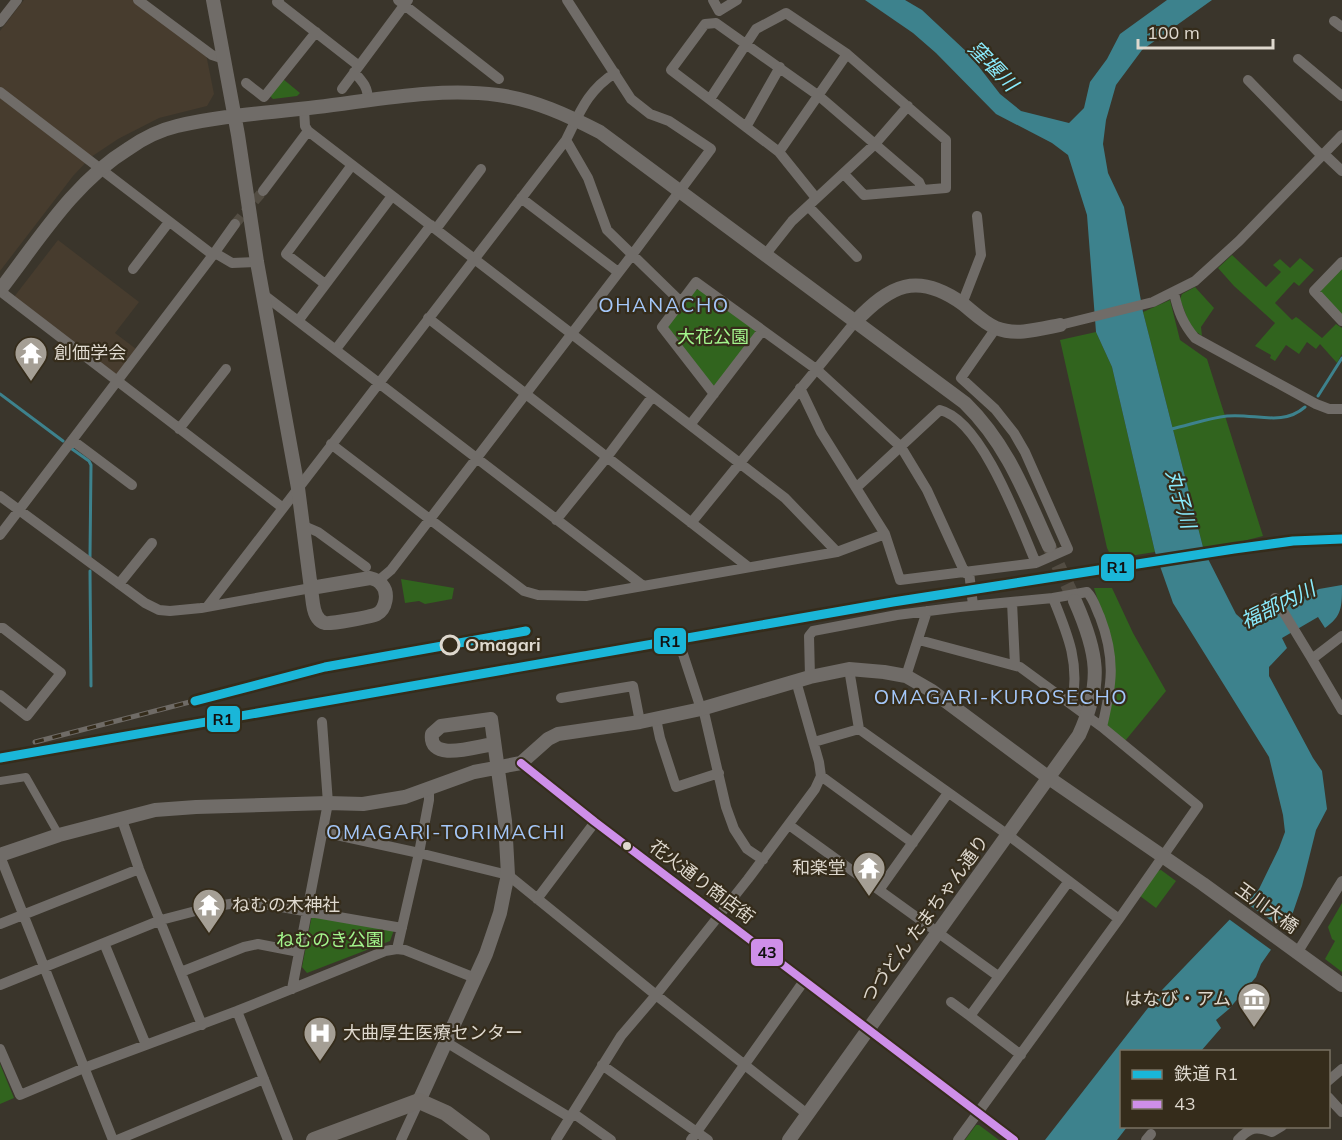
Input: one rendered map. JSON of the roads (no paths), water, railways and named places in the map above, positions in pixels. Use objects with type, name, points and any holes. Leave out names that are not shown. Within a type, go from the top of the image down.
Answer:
[{"type":"main road","points":[[314,1140],[419,1101],[446,1113],[482,1140]]},
{"type":"street","points":[[0,22],[17,0]]},
{"type":"street","points":[[138,0],[212,55],[224,59]]},
{"type":"street","points":[[0,496],[145,603],[159,610],[207,607],[311,588],[363,578],[378,581],[383,585],[386,592],[383,608],[376,615],[325,623],[314,612],[311,588],[304,526],[298,488],[213,0]]},
{"type":"street","points":[[279,0],[277,2],[316,32],[357,69],[368,90],[368,101]]},
{"type":"street","points":[[378,581],[391,570],[711,149],[669,121],[650,114],[631,99],[567,0]]},
{"type":"street","points":[[716,23],[716,3],[737,0]]},
{"type":"street","points":[[342,89],[404,2],[499,79]]},
{"type":"street","points":[[710,99],[756,28],[786,13],[847,54],[946,140],[946,188],[864,195],[844,174]]},
{"type":"street","points":[[857,257],[812,202],[779,152],[671,70],[705,24],[716,23],[819,96],[919,182],[922,189]]},
{"type":"street","points":[[246,83],[264,98],[316,32]]},
{"type":"street","points":[[779,152],[847,54]]},
{"type":"street","points":[[1298,59],[1342,96]]},
{"type":"street","points":[[746,127],[780,67]]},
{"type":"street","points":[[207,607],[566,140],[588,96],[601,82],[615,73]]},
{"type":"street","points":[[1248,80],[1342,171]]},
{"type":"street","points":[[0,92],[214,254],[232,263],[257,262]]},
{"type":"street","points":[[283,508],[0,290],[60,213],[99,169],[141,140],[175,126],[214,118],[368,101],[434,94],[479,93],[528,100],[576,119],[600,132],[952,394],[983,421],[1011,461],[1048,546]]},
{"type":"street","points":[[765,255],[792,221],[875,144],[908,106]]},
{"type":"street","points":[[304,109],[305,126],[308,131],[785,498],[837,552]]},
{"type":"street","points":[[263,190],[308,131]]},
{"type":"street","points":[[691,523],[855,322],[882,297],[904,286],[931,287],[945,293],[996,328],[1016,332],[1060,325],[1153,302],[1174,293],[1206,272],[1342,135]]},
{"type":"street","points":[[566,140],[588,178],[607,230],[681,302]]},
{"type":"street","points":[[326,284],[286,254],[352,165]]},
{"type":"street","points":[[336,349],[481,169]]},
{"type":"street","points":[[298,321],[392,196]]},
{"type":"street","points":[[521,198],[618,272]]},
{"type":"street","points":[[962,304],[981,255],[977,216]]},
{"type":"street","points":[[133,269],[169,222]]},
{"type":"street","points":[[0,535],[235,224]]},
{"type":"street","points":[[1342,262],[1314,291],[1342,321]]},
{"type":"street","points":[[714,394],[663,327],[696,282],[816,369],[901,447],[927,490],[967,572],[973,606]]},
{"type":"street","points":[[1174,293],[1177,309],[1186,327],[1195,338],[1316,404],[1329,409],[1342,409]]},
{"type":"street","points":[[264,295],[642,585]]},
{"type":"street","points":[[428,318],[747,566]]},
{"type":"street","points":[[800,388],[821,432],[885,534],[900,580],[1036,563],[1068,549],[1025,452],[1014,433],[995,409],[962,378],[996,328]]},
{"type":"street","points":[[690,425],[762,331]]},
{"type":"street","points":[[179,429],[226,369]]},
{"type":"street","points":[[556,520],[652,397]]},
{"type":"street","points":[[857,487],[940,410],[951,414],[973,436],[993,467],[1036,563]]},
{"type":"street","points":[[72,440],[132,485]]},
{"type":"street","points":[[332,444],[524,591],[538,595],[586,596],[837,552],[885,534]]},
{"type":"street","points":[[304,526],[318,532],[366,567]]},
{"type":"street","points":[[119,584],[152,543]]},
{"type":"street","points":[[810,677],[808,636],[813,631],[927,611],[1053,598],[1087,592],[1091,597],[1110,650],[1112,681],[1102,727]]},
{"type":"street","points":[[1053,598],[1073,651],[1076,672],[1072,704]]},
{"type":"street","points":[[1275,598],[1342,710]]},
{"type":"street","name":"つづどん たまちゃん通り","points":[[789,1140],[1079,735],[1093,697],[1094,664],[1089,632],[1075,601]]},
{"type":"street","points":[[1012,602],[1015,665]]},
{"type":"street","points":[[906,676],[927,611]]},
{"type":"street","points":[[0,628],[61,673],[27,716],[0,695]]},
{"type":"street","points":[[1312,659],[1342,636]]},
{"type":"street","points":[[919,640],[1015,665],[1102,727],[1198,806],[958,1140]]},
{"type":"street","points":[[683,654],[702,709],[734,829],[747,849],[763,860]]},
{"type":"street","points":[[849,669],[859,729],[1119,919]]},
{"type":"street","name":"玉川大橋","points":[[521,763],[548,739],[558,734],[640,722],[702,709],[810,677],[849,669],[875,670],[906,676],[932,691],[1049,778],[1215,893],[1342,985]]},
{"type":"street","points":[[556,1140],[621,1036],[763,860],[808,800],[821,776],[814,742],[796,681]]},
{"type":"street","points":[[561,698],[633,686],[640,722]]},
{"type":"street","points":[[656,719],[676,788],[719,773]]},
{"type":"street","points":[[292,989],[328,803],[322,722]]},
{"type":"street","points":[[814,742],[859,729]]},
{"type":"street","points":[[401,1140],[486,954],[500,913],[508,875],[505,821],[494,744]]},
{"type":"street","points":[[264,1079],[115,1140],[0,856],[59,835],[154,810],[328,803],[363,804],[405,797],[474,772],[521,763]]},
{"type":"street","name":"花火通り商店街","points":[[521,763],[595,822],[1014,1140]]},
{"type":"street","points":[[821,776],[913,843]]},
{"type":"street","points":[[0,781],[27,777],[59,835]]},
{"type":"street","points":[[397,949],[429,800],[429,788]]},
{"type":"street","points":[[879,890],[948,793]]},
{"type":"street","points":[[122,820],[139,870],[202,1025]]},
{"type":"street","points":[[537,899],[595,822]]},
{"type":"street","points":[[789,825],[998,976]]},
{"type":"street","points":[[323,832],[508,875],[807,1114]]},
{"type":"street","points":[[0,924],[139,870]]},
{"type":"street","points":[[970,1016],[1069,881]]},
{"type":"street","points":[[1297,953],[1342,881]]},
{"type":"street","points":[[0,986],[161,920],[192,911],[236,903],[264,904],[402,928]]},
{"type":"street","points":[[104,943],[146,1045]]},
{"type":"street","points":[[181,972],[244,946],[258,944],[299,952]]},
{"type":"street","points":[[0,1049],[20,1095],[385,951],[397,949],[475,978]]},
{"type":"street","points":[[694,1136],[804,981]]},
{"type":"street","points":[[951,1002],[1021,1055]]},
{"type":"street","points":[[237,1011],[288,1140]]},
{"type":"street","points":[[446,1042],[611,1140]]},
{"type":"street","points":[[602,1065],[694,1136],[708,1140]]},
{"type":"street","points":[[1330,1080],[1342,1069]]},
{"type":"street","points":[[1330,1098],[1342,1112]]},
{"type":"street","points":[[1238,1140],[1249,1129],[1254,1128]]},
{"type":"street","points":[[1261,1128],[1272,1132],[1279,1128]]},
{"type":"water","name":"丸子川","points":[[865,0],[905,0],[922,10],[969,54],[1000,94],[1021,111],[1069,123],[1084,108],[1090,82],[1107,59],[1120,34],[1167,0],[1212,0],[1142,50],[1116,85],[1106,120],[1103,144],[1108,173],[1124,207],[1143,312],[1204,551],[1236,614],[1246,623],[1260,619],[1319,589],[1342,585],[1340,610],[1335,619],[1325,628],[1318,617],[1282,638],[1287,648],[1269,667],[1269,676],[1322,771],[1327,809],[1316,830],[1302,886],[1289,924],[1261,964],[1256,977],[1229,1009],[1216,1020],[1221,1028],[1202,1050],[1120,1050],[1120,1128],[1126,1128],[1117,1140],[1045,1140],[1162,990],[1259,889],[1285,832],[1283,815],[1269,757],[1173,603],[1155,552],[1112,367],[1096,332],[1087,215],[1068,155],[1052,143],[996,114],[913,33]]},
{"type":"waterway","points":[[1318,396],[1342,358]]},
{"type":"waterway","points":[[0,394],[63,441]]},
{"type":"waterway","points":[[1171,429],[1227,416],[1278,418],[1296,413],[1305,407]]},
{"type":"waterway","points":[[72,449],[91,465],[90,557]]},
{"type":"waterway","points":[[90,571],[91,686]]},
{"type":"tunnel","points":[[235,224],[263,191]]},
{"type":"tunnel","points":[[1049,546],[1075,601]]},
{"type":"railway","points":[[35,742],[325,667],[526,631]]},
{"type":"rail line","name":"R1","points":[[0,758],[893,602],[1234,549],[1293,541],[1342,539]]},
{"type":"rail line","name":"R1","points":[[195,701],[325,667],[526,631]]},
{"type":"place","name":"創価学会","points":[[31,382]]},
{"type":"place","name":"Omagari","points":[[450,645]]},
{"type":"place","name":"和楽堂","points":[[869,897]]},
{"type":"place","name":"ねむの木神社","points":[[209,934]]},
{"type":"place","name":"はなび・アム","points":[[1254,1028]]},
{"type":"place","name":"大曲厚生医療センター","points":[[320,1062]]},
{"type":"district","name":"OHANACHO","points":[[664,305]]},
{"type":"district","name":"OMAGARI-KUROSECHO","points":[[1001,697]]},
{"type":"district","name":"OMAGARI-TORIMACHI","points":[[446,832]]},
{"type":"water label","name":"窪堰川","points":[[993,66]]},
{"type":"water label","name":"福部内川","points":[[1278,605]]},
{"type":"park label","name":"大花公園","points":[[713,337]]},
{"type":"park label","name":"ねむのき公園","points":[[330,940]]}]
